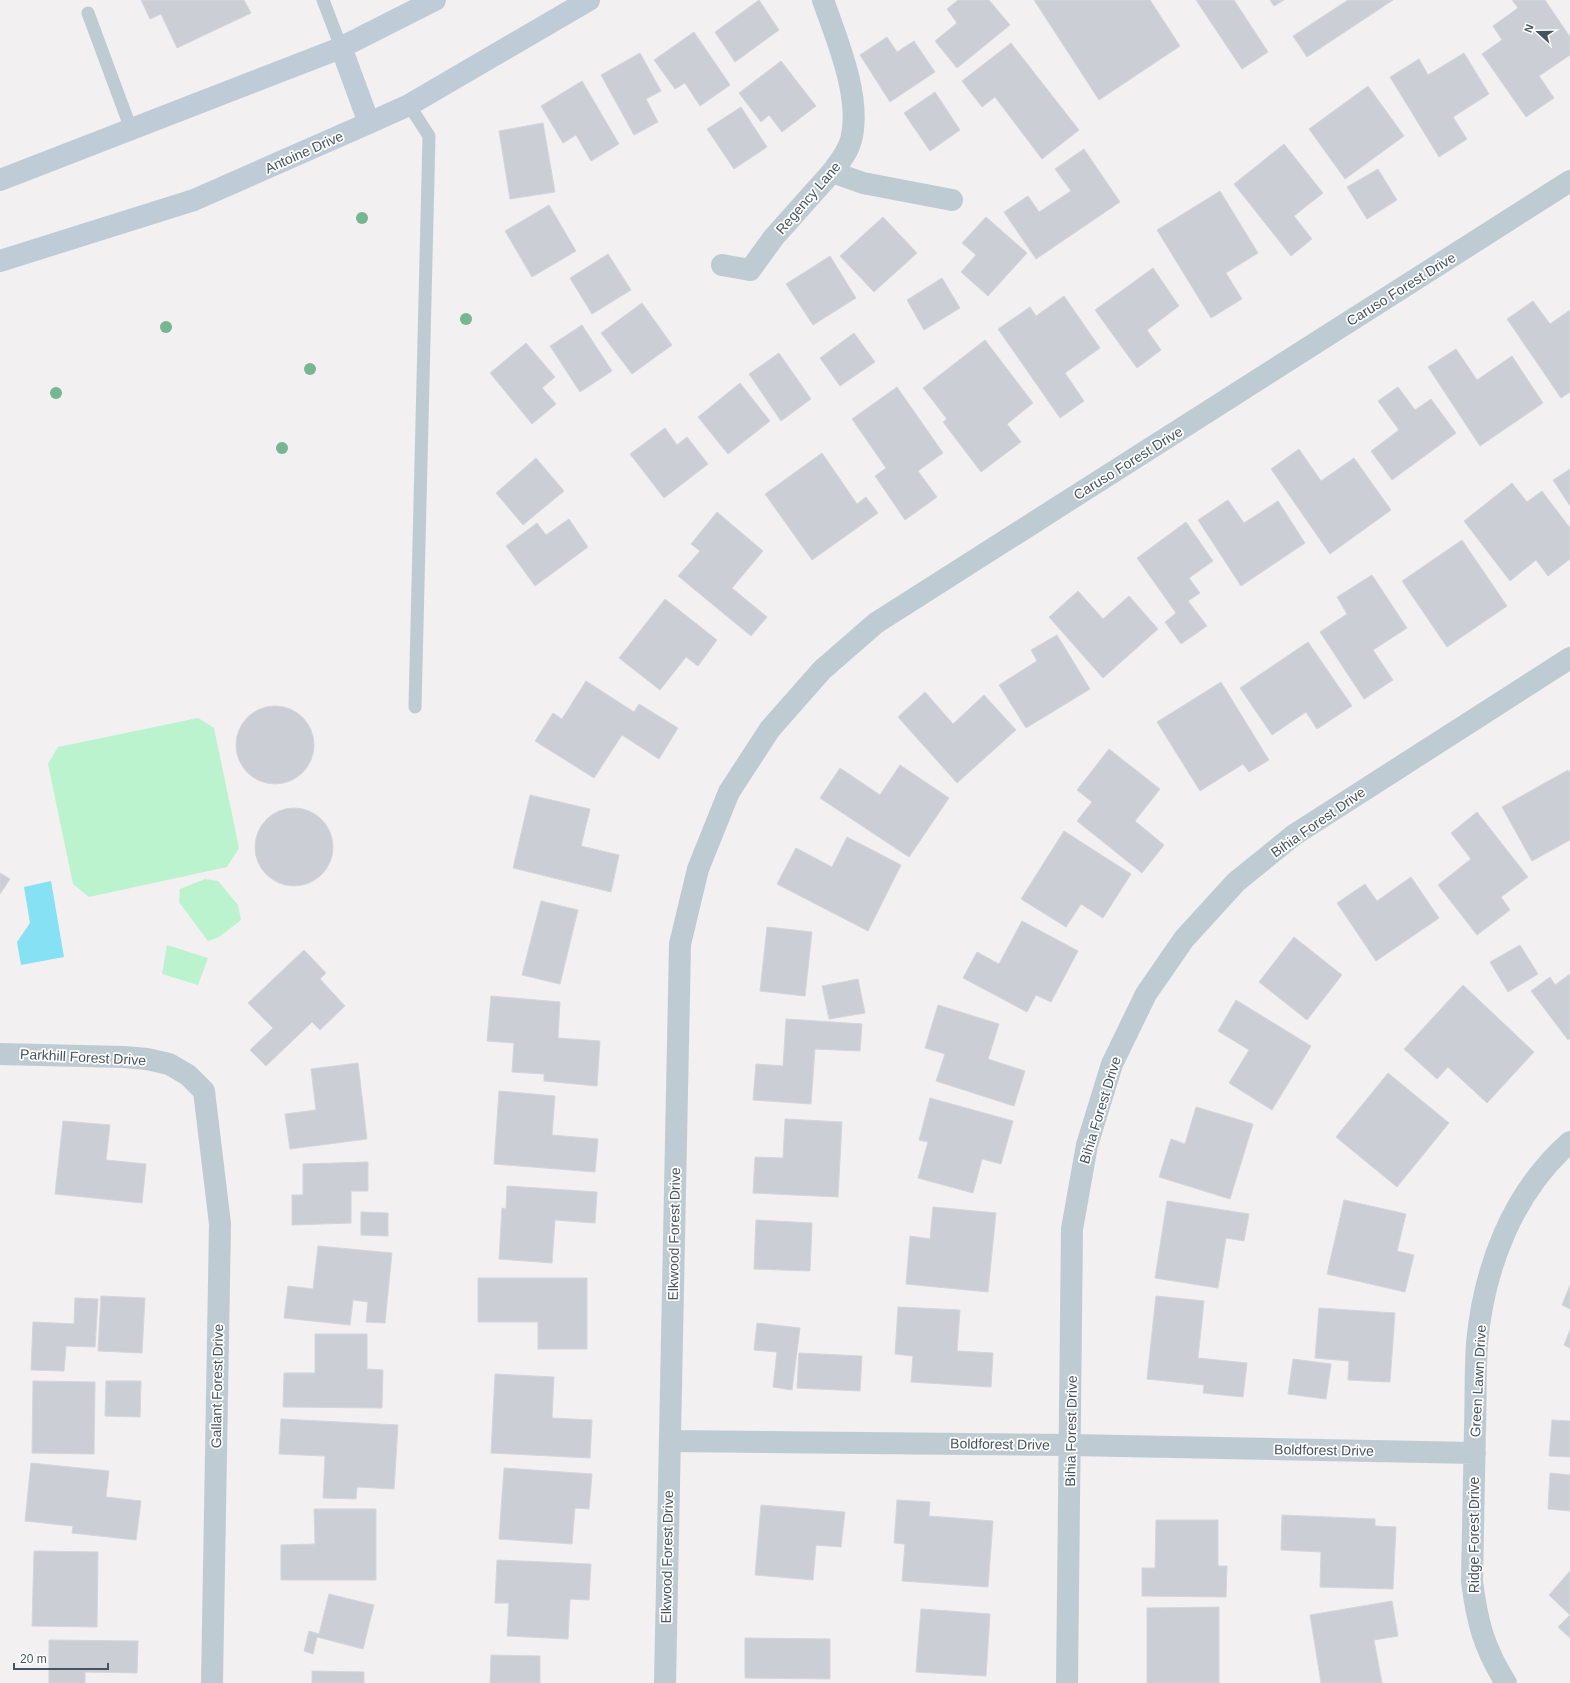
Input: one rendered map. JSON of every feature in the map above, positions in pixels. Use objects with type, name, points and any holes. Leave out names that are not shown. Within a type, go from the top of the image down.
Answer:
[{"type":"main road","points":[[0,180],[341,47],[435,0]]},
{"type":"main road","name":"Antoine Drive","points":[[0,261],[194,200],[369,123],[409,105],[590,0]]},
{"type":"main road","points":[[341,47],[369,123]]},
{"type":"street","name":"Regency Lane","points":[[722,265],[750,270],[774,237],[832,172],[839,163],[851,141],[854,116],[851,90],[823,0]]},
{"type":"street","points":[[832,172],[863,183],[952,200]]},
{"type":"street","name":"Caruso Forest Drive","points":[[729,792],[770,729],[822,670],[876,623],[1570,181]]},
{"type":"street","name":"Bihia Forest Drive","points":[[1067,1683],[1071,1445],[1072,1229],[1087,1145],[1112,1064],[1146,994],[1184,939],[1236,882],[1294,835],[1570,658]]},
{"type":"street","name":"Elkwood Forest Drive","points":[[665,1683],[680,944],[698,869],[729,792]]},
{"type":"street","name":"Parkhill Forest Drive","points":[[0,1054],[124,1057],[147,1059],[169,1064],[188,1074],[204,1091]]},
{"type":"street","name":"Gallant Forest Drive","points":[[204,1091],[220,1224],[212,1683]]},
{"type":"street","name":"Green Lawn Drive","points":[[1475,1453],[1477,1343],[1484,1300],[1494,1260],[1508,1225],[1524,1195],[1543,1170],[1570,1142]]},
{"type":"street","name":"Boldforest Drive","points":[[670,1441],[1071,1445],[1475,1453]]},
{"type":"street","name":"Ridge Forest Drive","points":[[1475,1453],[1472,1582],[1476,1612],[1483,1639],[1493,1663],[1506,1683]]},
{"type":"lane","points":[[323,0],[341,47]]},
{"type":"lane","points":[[88,13],[131,129]]},
{"type":"lane","points":[[409,105],[429,136],[415,707]]},
{"type":"green space","points":[[198,718],[214,728],[239,848],[227,867],[89,897],[73,884],[48,764],[58,747]]},
{"type":"green space","points":[[205,879],[218,881],[238,905],[241,920],[219,937],[208,941],[179,902],[180,889]]},
{"type":"green space","points":[[167,945],[208,958],[198,985],[162,974]]},
{"type":"water","points":[[51,881],[64,957],[21,965],[17,942],[30,923],[24,887]]},
{"type":"building","points":[[141,0],[244,0],[251,13],[177,48],[161,14],[150,19]]},
{"type":"building","points":[[759,0],[779,30],[735,62],[715,32]]},
{"type":"building","points":[[958,0],[989,0],[1010,25],[957,68],[935,41],[957,23],[947,9]]},
{"type":"building","points":[[1034,0],[1150,0],[1180,46],[1099,100]]},
{"type":"building","points":[[1196,0],[1234,0],[1268,52],[1242,69]]},
{"type":"building","points":[[1270,0],[1284,0],[1274,6]]},
{"type":"building","points":[[1348,0],[1393,0],[1307,57],[1293,36]]},
{"type":"building","points":[[1512,0],[1545,0],[1570,37],[1570,55],[1539,76],[1554,98],[1526,117],[1482,54],[1502,40],[1493,26],[1518,8]]},
{"type":"building","points":[[694,32],[730,85],[700,106],[685,83],[675,89],[654,60]]},
{"type":"building","points":[[887,37],[897,52],[914,41],[935,72],[890,102],[860,55]]},
{"type":"building","points":[[1011,43],[1079,130],[1042,159],[995,97],[982,107],[962,81]]},
{"type":"building","points":[[640,53],[661,91],[646,99],[658,122],[634,135],[601,75]]},
{"type":"building","points":[[1464,53],[1489,94],[1453,117],[1467,139],[1439,157],[1390,77],[1419,59],[1428,75]]},
{"type":"building","points":[[781,61],[816,106],[782,132],[769,115],[761,122],[739,93]]},
{"type":"building","points":[[582,81],[619,144],[591,161],[576,135],[563,143],[541,106]]},
{"type":"building","points":[[1368,86],[1404,136],[1345,179],[1309,129]]},
{"type":"building","points":[[935,92],[960,130],[930,151],[904,113]]},
{"type":"building","points":[[741,107],[767,147],[734,169],[707,129]]},
{"type":"building","points":[[543,123],[555,192],[510,199],[499,131]]},
{"type":"building","points":[[1284,144],[1323,193],[1294,216],[1312,239],[1291,256],[1234,184]]},
{"type":"building","points":[[1084,149],[1120,202],[1036,259],[1004,212],[1028,196],[1039,212],[1071,191],[1055,169]]},
{"type":"building","points":[[1378,169],[1397,200],[1367,219],[1347,187]]},
{"type":"building","points":[[1220,191],[1258,253],[1226,273],[1242,299],[1211,318],[1157,230]]},
{"type":"building","points":[[549,205],[576,251],[532,277],[505,231]]},
{"type":"building","points":[[883,217],[917,253],[874,292],[840,256]]},
{"type":"building","points":[[986,217],[1027,253],[988,296],[961,272],[976,255],[962,243]]},
{"type":"building","points":[[608,254],[631,290],[592,314],[570,278]]},
{"type":"building","points":[[830,256],[856,298],[813,325],[786,284]]},
{"type":"building","points":[[1153,268],[1179,306],[1147,330],[1161,350],[1137,368],[1095,310]]},
{"type":"building","points":[[942,278],[960,308],[924,330],[907,300]]},
{"type":"building","points":[[1064,296],[1100,348],[1065,373],[1084,401],[1060,418],[998,329],[1030,307],[1036,316]]},
{"type":"building","points":[[1533,301],[1550,324],[1570,310],[1570,392],[1561,398],[1507,319]]},
{"type":"building","points":[[642,303],[672,345],[632,374],[601,333]]},
{"type":"building","points":[[582,325],[612,371],[580,392],[550,346]]},
{"type":"building","points":[[854,333],[875,362],[840,386],[820,358]]},
{"type":"building","points":[[985,340],[1033,403],[1007,424],[1021,442],[981,472],[943,422],[947,419],[923,388]]},
{"type":"building","points":[[526,343],[555,377],[542,388],[556,404],[532,424],[490,373]]},
{"type":"building","points":[[1456,349],[1477,380],[1512,356],[1543,403],[1480,446],[1428,367]]},
{"type":"building","points":[[779,353],[811,399],[781,421],[749,374]]},
{"type":"building","points":[[740,383],[770,421],[728,454],[698,417]]},
{"type":"building","points":[[897,387],[943,453],[918,471],[937,497],[905,520],[875,476],[886,468],[852,419]]},
{"type":"building","points":[[1398,387],[1415,410],[1431,399],[1456,433],[1392,480],[1371,451],[1399,430],[1378,401]]},
{"type":"building","points":[[665,428],[677,445],[687,437],[708,464],[664,498],[630,454]]},
{"type":"building","points":[[1299,449],[1321,481],[1354,458],[1391,510],[1330,554],[1271,469]]},
{"type":"building","points":[[822,453],[857,504],[866,497],[878,513],[812,560],[765,494]]},
{"type":"building","points":[[536,458],[564,491],[523,525],[496,493]]},
{"type":"building","points":[[1570,469],[1570,506],[1553,480]]},
{"type":"building","points":[[1512,483],[1527,502],[1542,491],[1570,528],[1570,559],[1548,576],[1536,560],[1510,581],[1464,521]]},
{"type":"building","points":[[1228,500],[1244,523],[1278,501],[1305,543],[1241,586],[1198,520]]},
{"type":"building","points":[[717,512],[763,551],[732,588],[767,617],[751,636],[678,576],[700,551],[691,544]]},
{"type":"building","points":[[569,519],[588,547],[535,586],[506,546],[537,523],[546,535]]},
{"type":"building","points":[[1186,522],[1213,561],[1189,578],[1200,593],[1188,601],[1207,626],[1181,644],[1165,622],[1176,613],[1137,558]]},
{"type":"building","points":[[1462,540],[1507,606],[1447,647],[1402,581]]},
{"type":"building","points":[[1372,575],[1407,628],[1373,650],[1393,680],[1364,699],[1320,632],[1347,614],[1337,597]]},
{"type":"building","points":[[1078,591],[1103,619],[1129,596],[1158,629],[1103,678],[1049,617]]},
{"type":"building","points":[[665,599],[717,640],[698,666],[686,657],[660,690],[619,658]]},
{"type":"building","points":[[1057,635],[1090,689],[1026,728],[999,685],[1037,661],[1031,650]]},
{"type":"building","points":[[1308,642],[1352,706],[1317,729],[1306,712],[1272,735],[1240,688]]},
{"type":"building","points":[[586,681],[634,712],[639,704],[678,728],[659,759],[622,735],[594,778],[535,741],[553,713],[562,719]]},
{"type":"building","points":[[1221,682],[1269,760],[1249,772],[1243,764],[1200,791],[1157,722]]},
{"type":"building","points":[[925,692],[953,724],[984,695],[1016,730],[957,783],[898,717]]},
{"type":"building","points":[[267,706],[283,706],[297,712],[308,723],[314,737],[314,753],[308,767],[297,778],[283,784],[267,784],[253,778],[242,767],[236,753],[236,737],[242,723],[253,712]]},
{"type":"building","points":[[1109,749],[1160,789],[1135,821],[1164,845],[1142,873],[1077,821],[1092,802],[1077,790]]},
{"type":"building","points":[[900,765],[949,798],[909,857],[820,798],[840,768],[880,795]]},
{"type":"building","points":[[1568,770],[1570,773],[1570,840],[1532,861],[1502,807]]},
{"type":"building","points":[[530,795],[590,809],[581,846],[619,855],[611,892],[513,868]]},
{"type":"building","points":[[286,808],[302,808],[316,814],[327,825],[333,839],[333,855],[327,869],[316,880],[302,886],[286,886],[272,880],[261,869],[255,855],[255,839],[261,825],[272,814]]},
{"type":"building","points":[[1477,812],[1528,877],[1501,897],[1510,910],[1477,935],[1438,885],[1471,859],[1451,833]]},
{"type":"building","points":[[1064,831],[1131,874],[1103,918],[1081,904],[1066,927],[1021,899]]},
{"type":"building","points":[[847,837],[901,865],[868,931],[777,884],[796,848],[832,867]]},
{"type":"building","points":[[0,873],[10,879],[0,894]]},
{"type":"building","points":[[1411,877],[1439,918],[1376,961],[1337,903],[1365,884],[1377,901]]},
{"type":"building","points":[[541,901],[578,910],[560,984],[522,975]]},
{"type":"building","points":[[1022,921],[1078,951],[1051,1002],[1036,995],[1027,1012],[963,978],[977,952],[999,964]]},
{"type":"building","points":[[767,927],[812,932],[805,996],[760,991]]},
{"type":"building","points":[[1294,937],[1342,975],[1307,1020],[1259,982]]},
{"type":"building","points":[[1520,945],[1538,974],[1508,992],[1490,962]]},
{"type":"building","points":[[304,950],[326,973],[320,979],[345,1006],[320,1030],[312,1022],[266,1066],[250,1050],[273,1028],[248,1003]]},
{"type":"building","points":[[1570,974],[1570,1038],[1568,1040],[1531,991],[1550,977],[1555,985]]},
{"type":"building","points":[[858,979],[865,1013],[829,1019],[822,986]]},
{"type":"building","points":[[1463,985],[1534,1052],[1487,1103],[1448,1067],[1437,1079],[1404,1049]]},
{"type":"building","points":[[491,996],[560,1002],[558,1038],[600,1041],[597,1086],[544,1081],[544,1074],[512,1072],[514,1043],[487,1041]]},
{"type":"building","points":[[1236,1000],[1311,1046],[1272,1110],[1229,1083],[1249,1050],[1218,1031]]},
{"type":"building","points":[[938,1005],[999,1024],[988,1059],[1025,1071],[1014,1106],[936,1081],[945,1054],[925,1048]]},
{"type":"building","points":[[786,1019],[862,1024],[860,1051],[815,1049],[811,1104],[753,1100],[756,1064],[783,1066]]},
{"type":"building","points":[[358,1063],[367,1139],[290,1149],[285,1114],[316,1110],[311,1069]]},
{"type":"building","points":[[1388,1073],[1449,1123],[1397,1187],[1336,1137]]},
{"type":"building","points":[[499,1091],[555,1096],[552,1135],[598,1139],[595,1172],[494,1164]]},
{"type":"building","points":[[930,1098],[1013,1121],[1001,1164],[982,1159],[973,1193],[918,1178],[928,1142],[919,1140]]},
{"type":"building","points":[[1196,1107],[1253,1124],[1230,1199],[1159,1177],[1171,1139],[1185,1144]]},
{"type":"building","points":[[785,1119],[842,1122],[838,1197],[753,1193],[755,1157],[783,1158]]},
{"type":"building","points":[[63,1121],[110,1125],[106,1160],[146,1164],[142,1203],[55,1194]]},
{"type":"building","points":[[368,1162],[368,1191],[351,1191],[351,1223],[292,1225],[292,1195],[303,1195],[303,1164]]},
{"type":"building","points":[[507,1186],[597,1192],[595,1223],[555,1220],[552,1263],[499,1259],[502,1208],[506,1209]]},
{"type":"building","points":[[1344,1200],[1406,1214],[1397,1251],[1414,1255],[1405,1292],[1327,1274]]},
{"type":"building","points":[[1167,1201],[1249,1214],[1244,1241],[1226,1238],[1218,1288],[1155,1278]]},
{"type":"building","points":[[933,1207],[996,1213],[988,1292],[906,1284],[910,1236],[930,1239]]},
{"type":"building","points":[[361,1212],[388,1213],[388,1236],[361,1235]]},
{"type":"building","points":[[756,1220],[812,1223],[810,1271],[754,1269]]},
{"type":"building","points":[[318,1246],[392,1253],[385,1323],[366,1322],[368,1302],[353,1300],[350,1325],[284,1318],[288,1286],[313,1289]]},
{"type":"building","points":[[478,1278],[587,1278],[587,1349],[538,1349],[538,1322],[478,1322]]},
{"type":"building","points":[[1570,1285],[1570,1309],[1562,1305]]},
{"type":"building","points":[[101,1296],[145,1298],[142,1353],[98,1351]]},
{"type":"building","points":[[1156,1296],[1204,1301],[1198,1358],[1247,1363],[1243,1397],[1203,1393],[1204,1385],[1147,1379]]},
{"type":"building","points":[[75,1298],[98,1299],[95,1347],[66,1346],[64,1371],[31,1370],[33,1322],[74,1324]]},
{"type":"building","points":[[898,1307],[960,1310],[957,1351],[993,1353],[991,1387],[911,1382],[913,1356],[895,1354]]},
{"type":"building","points":[[1319,1308],[1395,1313],[1390,1382],[1348,1380],[1349,1361],[1315,1358]]},
{"type":"building","points":[[757,1323],[800,1328],[792,1390],[773,1387],[777,1352],[754,1350]]},
{"type":"building","points":[[1570,1330],[1570,1348],[1564,1345]]},
{"type":"building","points":[[315,1334],[367,1334],[367,1369],[383,1370],[382,1408],[283,1407],[284,1373],[315,1373]]},
{"type":"building","points":[[799,1353],[862,1356],[860,1391],[797,1388]]},
{"type":"building","points":[[1293,1359],[1331,1364],[1326,1399],[1288,1394]]},
{"type":"building","points":[[495,1374],[554,1377],[552,1418],[592,1420],[590,1458],[491,1453]]},
{"type":"building","points":[[33,1381],[95,1382],[94,1454],[32,1453]]},
{"type":"building","points":[[106,1381],[141,1381],[140,1417],[105,1416]]},
{"type":"building","points":[[281,1419],[398,1425],[394,1489],[357,1487],[356,1499],[323,1498],[325,1456],[279,1454]]},
{"type":"building","points":[[1552,1420],[1570,1421],[1570,1457],[1549,1456]]},
{"type":"building","points":[[31,1463],[109,1471],[106,1497],[141,1501],[136,1540],[72,1533],[73,1526],[25,1521]]},
{"type":"building","points":[[504,1468],[592,1474],[589,1509],[575,1508],[572,1544],[499,1539]]},
{"type":"building","points":[[1550,1473],[1570,1475],[1570,1511],[1548,1509]]},
{"type":"building","points":[[897,1500],[930,1502],[929,1516],[993,1521],[988,1587],[902,1581],[905,1544],[894,1543]]},
{"type":"building","points":[[761,1505],[845,1512],[841,1547],[816,1545],[813,1580],[755,1575]]},
{"type":"building","points":[[314,1509],[376,1509],[376,1580],[281,1580],[281,1545],[315,1544]]},
{"type":"building","points":[[1282,1515],[1375,1519],[1375,1526],[1396,1527],[1393,1589],[1320,1587],[1321,1552],[1281,1550]]},
{"type":"building","points":[[1156,1520],[1218,1520],[1218,1566],[1227,1566],[1226,1597],[1142,1596],[1142,1568],[1155,1568]]},
{"type":"building","points":[[34,1551],[98,1552],[97,1627],[32,1626]]},
{"type":"building","points":[[497,1560],[591,1564],[589,1600],[570,1599],[568,1639],[507,1636],[509,1603],[495,1603]]},
{"type":"building","points":[[1570,1571],[1570,1615],[1549,1595]]},
{"type":"building","points":[[329,1594],[374,1605],[363,1649],[317,1637],[313,1654],[304,1651],[309,1631],[319,1634]]},
{"type":"building","points":[[1392,1601],[1398,1636],[1374,1640],[1382,1683],[1321,1683],[1310,1615]]},
{"type":"building","points":[[1219,1607],[1219,1683],[1147,1683],[1147,1608]]},
{"type":"building","points":[[921,1609],[990,1614],[986,1676],[916,1672]]},
{"type":"building","points":[[1570,1615],[1570,1638],[1558,1627]]},
{"type":"building","points":[[745,1638],[830,1639],[830,1679],[745,1678]]},
{"type":"building","points":[[49,1640],[138,1641],[137,1673],[85,1672],[85,1683],[49,1683]]},
{"type":"building","points":[[491,1655],[540,1656],[540,1683],[490,1683]]},
{"type":"building","points":[[312,1671],[364,1672],[364,1683],[312,1683]]}]
